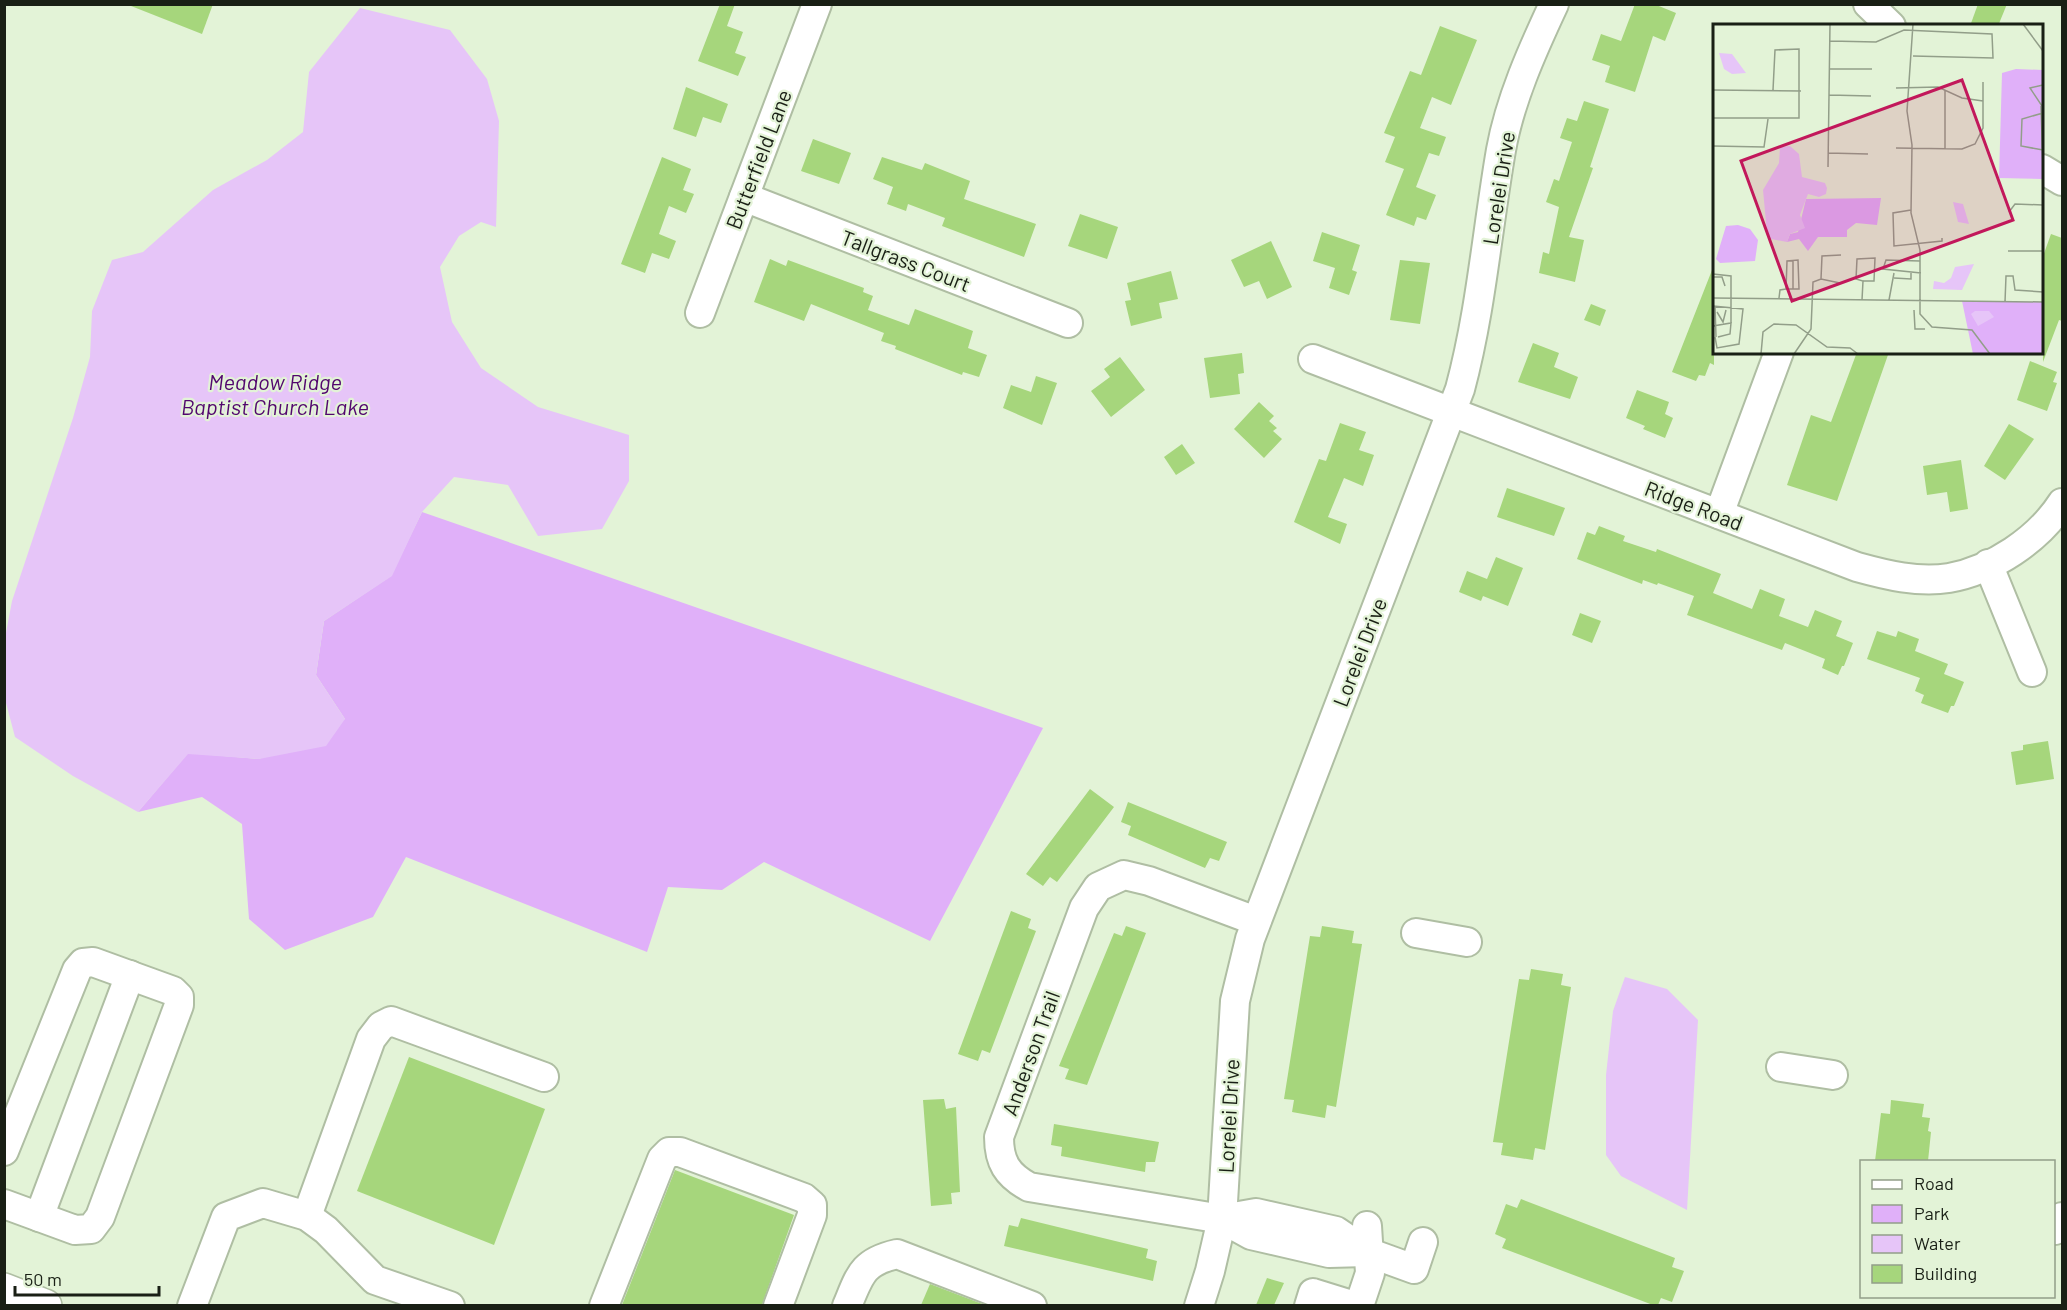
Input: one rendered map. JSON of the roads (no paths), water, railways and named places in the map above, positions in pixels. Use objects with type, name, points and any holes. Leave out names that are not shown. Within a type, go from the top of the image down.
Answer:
[{"type":"main road","points":[[4,1290],[45,1305]]},
{"type":"street","name":"Butterfield Lane","points":[[700,313],[817,4]]},
{"type":"street","name":"Lorelei Drive","points":[[1198,1305],[1210,1271],[1222,1219],[1235,1001],[1256,921],[1451,412],[1473,342],[1502,148],[1518,89],[1534,45],[1554,4]]},
{"type":"street","points":[[1868,4],[1889,24]]},
{"type":"street","points":[[2043,170],[2062,181]]},
{"type":"street","name":"Tallgrass Court","points":[[744,197],[1068,323]]},
{"type":"street","points":[[1719,514],[1778,354]]},
{"type":"street","name":"Ridge Road","points":[[1313,358],[1857,567],[1897,578],[1947,578],[1988,564],[2015,550],[2049,524],[2062,503]]},
{"type":"street","points":[[1988,564],[2032,672]]},
{"type":"street","name":"Anderson Trail","points":[[1256,921],[1149,881],[1124,875],[1098,887],[1084,908],[999,1137],[999,1155],[1003,1166],[1015,1179],[1029,1187],[1222,1219],[1256,1213],[1336,1231],[1367,1239],[1414,1269],[1423,1242]]},
{"type":"street","points":[[1416,933],[1467,942]]},
{"type":"street","points":[[4,1151],[77,970],[83,963],[93,962],[130,975],[173,991],[179,997],[175,1016],[100,1217],[91,1229],[75,1230],[4,1204]]},
{"type":"street","points":[[39,1217],[130,975]]},
{"type":"street","points":[[307,1216],[371,1039],[381,1026],[391,1021],[544,1077]]},
{"type":"street","points":[[1781,1068],[1833,1075]]},
{"type":"street","points":[[604,1305],[662,1159],[669,1152],[680,1152],[804,1198],[812,1204],[812,1215],[778,1305]]},
{"type":"street","points":[[192,1305],[226,1217],[263,1203],[307,1216],[326,1230],[375,1280],[450,1305]]},
{"type":"street","points":[[1309,1305],[1313,1293],[1357,1305],[1370,1273],[1367,1239]]},
{"type":"street","points":[[847,1305],[860,1274],[875,1259],[897,1254],[1032,1305]]},
{"type":"water","name":"Meadow Ridge Baptist Church Lake","points":[[360,8],[450,30],[487,79],[499,121],[496,227],[481,222],[459,236],[440,267],[452,322],[481,368],[538,407],[629,435],[629,481],[602,529],[538,536],[508,485],[454,477],[422,512],[392,576],[324,621],[316,675],[345,719],[326,746],[259,759],[188,754],[138,812],[73,776],[15,737],[5,699],[5,638],[12,601],[73,418],[90,357],[92,311],[112,260],[143,252],[213,190],[267,160],[303,132],[309,72]]},
{"type":"water","points":[[1625,977],[1667,989],[1698,1020],[1687,1210],[1621,1176],[1606,1155],[1606,1075],[1613,1011]]}]
